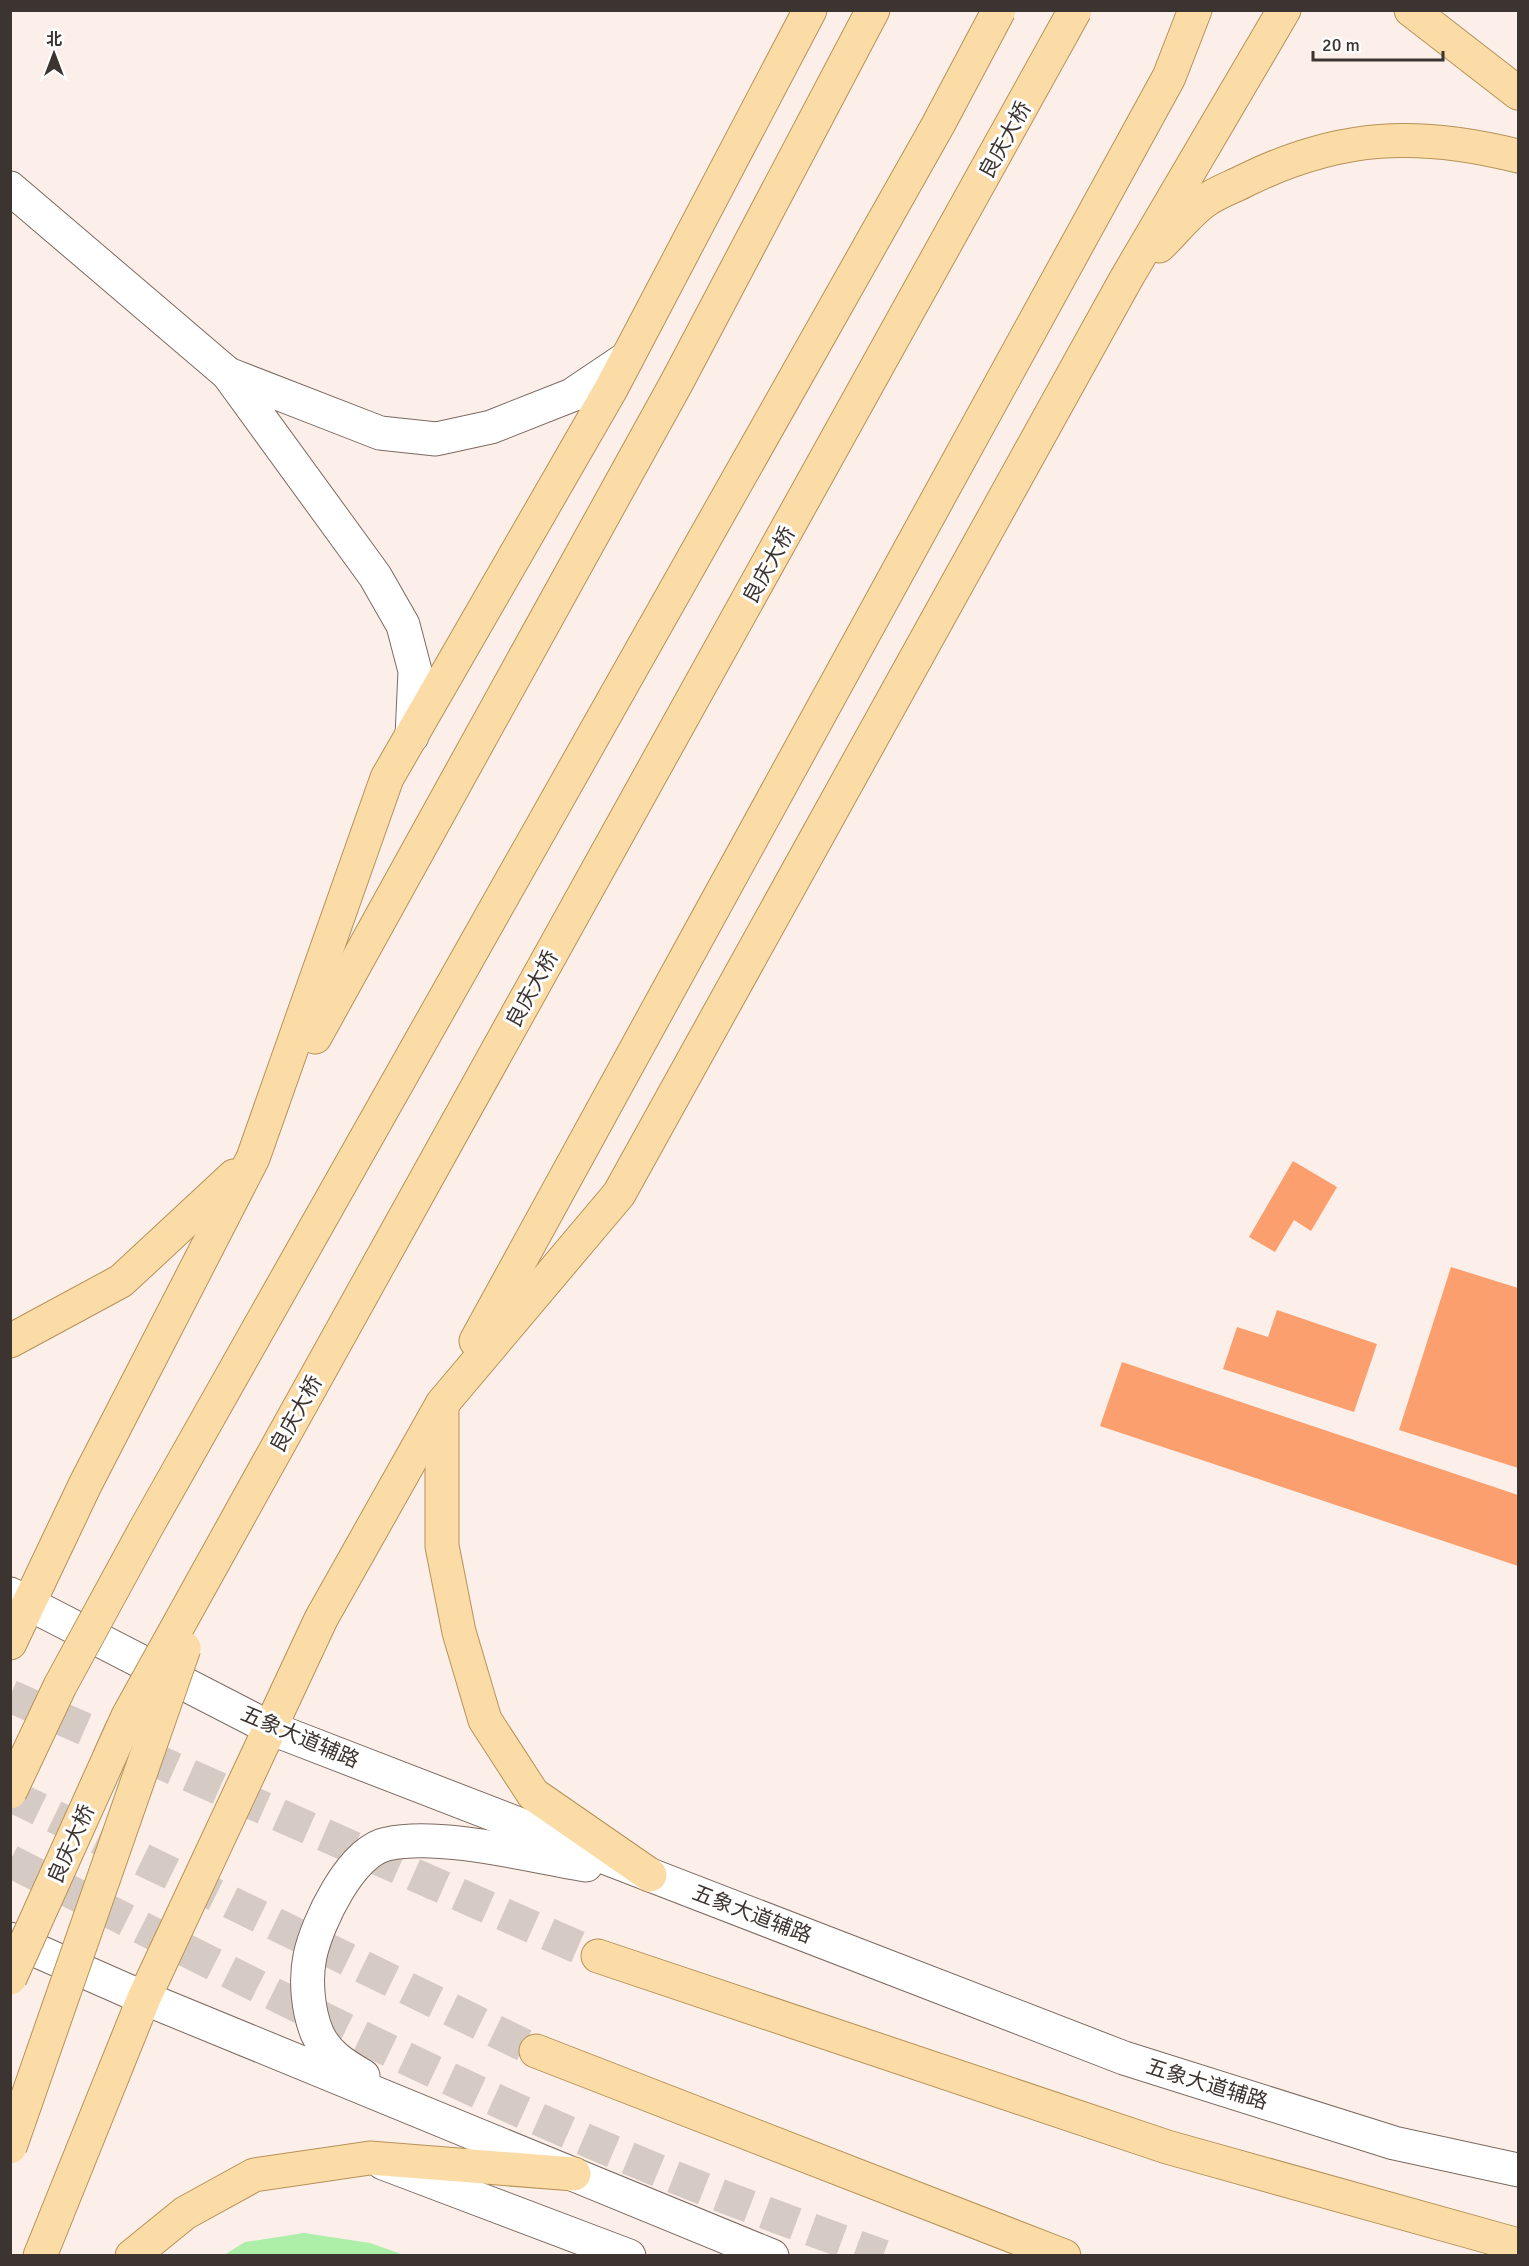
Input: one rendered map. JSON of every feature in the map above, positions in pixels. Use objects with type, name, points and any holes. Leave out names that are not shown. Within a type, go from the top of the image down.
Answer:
[{"type":"main road","points":[[10,1341],[121,1281],[253,1158],[387,778],[627,358],[810,10]]},
{"type":"main road","points":[[10,1643],[20,1599],[85,1485],[338,990],[677,382],[873,10]]},
{"type":"main road","points":[[10,1792],[60,1686],[146,1528],[926,146],[999,10]]},
{"type":"main road","name":"良庆大桥","points":[[10,1978],[128,1716],[1075,10]]},
{"type":"main road","points":[[40,2256],[144,1998],[321,1619],[442,1404],[1169,77],[1195,10]]},
{"type":"main road","points":[[650,1875],[533,1794],[485,1720],[459,1632],[442,1546],[442,1404],[619,1194],[1126,279],[1284,10]]},
{"type":"main road","points":[[1412,10],[1518,93]]},
{"type":"main road","points":[[1126,279],[1205,201],[1285,163],[1346,144],[1414,140],[1470,144],[1518,156]]},
{"type":"main road","points":[[10,2148],[214,1562]]},
{"type":"main road","points":[[598,1956],[1167,2147],[1518,2245]]},
{"type":"main road","points":[[536,2051],[1064,2256]]},
{"type":"main road","points":[[132,2256],[185,2212],[254,2175],[370,2158],[574,2174]]},
{"type":"street","points":[[10,188],[228,374],[375,576],[403,625],[415,671],[412,736]]},
{"type":"street","points":[[228,374],[380,433],[436,439],[491,427],[572,395],[627,358]]},
{"type":"street","name":"五象大道辅路","points":[[20,1599],[270,1728],[1124,2058],[1394,2143],[1518,2170]]},
{"type":"street","points":[[428,2115],[337,2061],[317,2033],[307,1990],[310,1956],[325,1914],[352,1866],[384,1844],[428,1839],[650,1875]]},
{"type":"street","points":[[10,1939],[144,1998],[772,2256]]},
{"type":"street","points":[[370,2158],[629,2256]]},
{"type":"green space","points":[[304,2233],[370,2243],[404,2255],[224,2255],[245,2242]]},
{"type":"building","points":[[1293,1161],[1337,1187],[1311,1231],[1294,1220],[1275,1252],[1249,1237]]},
{"type":"building","points":[[1451,1267],[1518,1288],[1518,1468],[1399,1430]]},
{"type":"building","points":[[1277,1310],[1377,1344],[1354,1412],[1223,1369],[1237,1327],[1268,1337]]},
{"type":"building","points":[[1122,1362],[1518,1495],[1518,1566],[1100,1426]]},
{"type":"tunnel","points":[[10,1696],[598,1956]]},
{"type":"tunnel","points":[[10,1795],[536,2051]]},
{"type":"tunnel","points":[[10,1861],[309,2012],[537,2119],[680,2180],[883,2256]]}]
